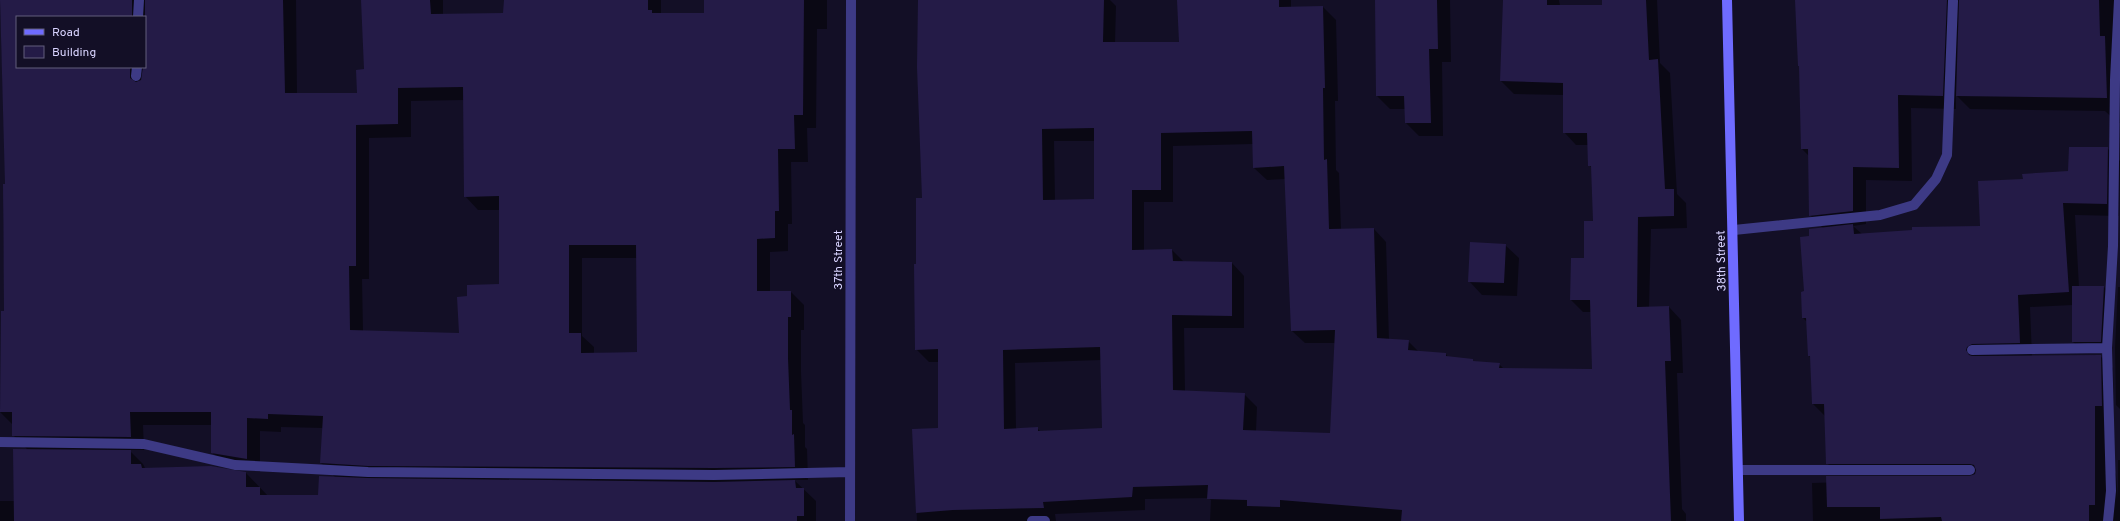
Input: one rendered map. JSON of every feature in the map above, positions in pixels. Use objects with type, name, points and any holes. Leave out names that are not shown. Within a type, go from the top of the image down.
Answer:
[{"type":"main road","name":"38th Street","points":[[1728,0],[1739,521]]},
{"type":"street","points":[[138,16],[139,0]]},
{"type":"street","name":"37th Street","points":[[850,521],[851,0]]},
{"type":"street","points":[[2108,521],[2111,491],[2107,348],[2112,246],[2115,80],[2119,0]]},
{"type":"street","points":[[1734,230],[1880,215],[1914,205],[1936,179],[1947,155],[1953,1]]},
{"type":"street","points":[[1972,350],[2107,348]]},
{"type":"street","points":[[0,442],[144,444],[235,465],[368,472],[714,475],[850,472]]},
{"type":"street","points":[[1738,470],[1970,470]]},
{"type":"street","points":[[1032,521],[1045,521]]},
{"type":"building","points":[[0,0],[132,0],[132,16],[16,16],[16,68],[130,68],[130,78],[136,82],[141,80],[143,68],[146,68],[145,0],[283,0],[285,93],[357,93],[356,70],[364,69],[361,0],[430,0],[431,14],[503,13],[504,0],[648,0],[648,10],[652,10],[652,13],[704,13],[704,0],[804,0],[803,115],[794,115],[795,149],[778,149],[779,211],[775,211],[775,238],[757,239],[757,291],[791,291],[791,317],[788,317],[788,358],[790,410],[792,410],[792,435],[794,434],[795,467],[368,466],[320,463],[323,416],[268,414],[268,419],[247,418],[247,459],[211,453],[211,412],[130,412],[131,437],[12,436],[12,412],[0,412],[1,311],[4,311],[3,184],[5,184]],"holes":[[[463,87],[464,197],[499,196],[499,284],[467,285],[467,296],[457,297],[459,333],[350,330],[349,266],[356,266],[356,125],[398,124],[398,88]],[[569,245],[636,245],[637,352],[581,353],[581,333],[569,333]]]},
{"type":"building","points":[[918,0],[1104,0],[1103,42],[1179,42],[1177,0],[1279,0],[1279,7],[1323,6],[1325,88],[1323,88],[1324,160],[1327,159],[1329,229],[1374,228],[1377,338],[1409,340],[1408,350],[1446,353],[1446,356],[1473,359],[1473,361],[1500,363],[1499,368],[1592,369],[1590,300],[1570,300],[1571,258],[1584,258],[1584,221],[1593,221],[1591,166],[1588,166],[1587,133],[1563,133],[1563,83],[1500,81],[1503,0],[1547,0],[1547,5],[1602,5],[1602,0],[1646,0],[1649,60],[1658,59],[1665,189],[1674,189],[1674,216],[1638,217],[1637,307],[1669,306],[1671,361],[1665,361],[1671,521],[1401,521],[1402,510],[1280,500],[1280,507],[1247,506],[1247,500],[1207,499],[1208,485],[1133,487],[1132,497],[1043,502],[1044,508],[953,510],[916,513],[912,429],[938,428],[938,349],[915,350],[914,264],[916,264],[916,198],[922,198],[917,67]],"holes":[[[1094,128],[1094,199],[1043,200],[1042,129]],[[1252,131],[1253,168],[1284,166],[1291,331],[1335,330],[1330,433],[1243,430],[1245,393],[1173,390],[1172,315],[1232,316],[1232,262],[1173,261],[1172,249],[1132,250],[1132,190],[1161,190],[1161,133]],[[1100,347],[1102,428],[1038,431],[1038,427],[1004,429],[1003,350]]]},
{"type":"building","points":[[1375,0],[1437,0],[1438,49],[1429,49],[1431,123],[1405,123],[1404,96],[1376,96]]},
{"type":"building","points":[[1795,0],[1947,0],[1943,96],[1898,95],[1899,168],[1853,167],[1853,211],[1809,216],[1808,149],[1801,149],[1799,66]]},
{"type":"building","points":[[1959,0],[2099,0],[2100,36],[2105,36],[2107,98],[1956,96]]},
{"type":"building","points":[[2069,147],[2108,147],[2107,204],[2063,203],[2069,292],[2018,295],[2020,343],[1972,344],[1967,347],[1966,350],[1969,355],[1972,356],[2101,355],[2102,406],[2095,406],[2095,505],[2089,505],[2089,521],[1942,521],[1941,517],[1880,519],[1880,507],[1827,507],[1826,476],[1970,476],[1975,474],[1976,470],[1974,465],[1970,464],[1826,464],[1824,404],[1812,404],[1810,356],[1808,356],[1806,318],[1802,318],[1801,292],[1804,291],[1800,237],[1809,236],[1809,229],[1853,224],[1854,234],[1912,230],[1912,227],[1980,226],[1978,181],[2023,179],[2022,174],[2068,171]]},
{"type":"building","points":[[1470,242],[1506,244],[1504,283],[1468,282]]},
{"type":"building","points":[[2072,286],[2104,286],[2101,342],[2072,342]]},
{"type":"building","points":[[13,449],[131,450],[131,464],[141,464],[142,468],[211,466],[246,472],[246,487],[260,487],[260,495],[318,495],[319,476],[368,478],[714,482],[795,480],[796,488],[804,488],[804,516],[797,516],[797,521],[14,521]]}]
